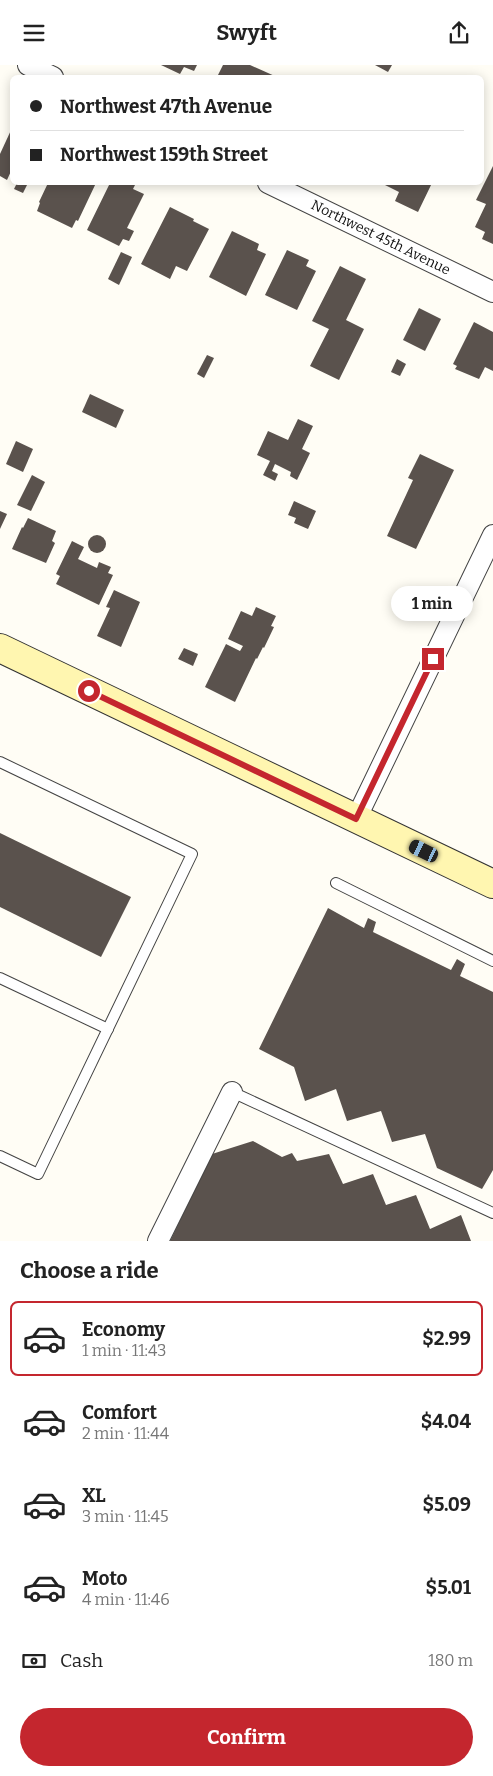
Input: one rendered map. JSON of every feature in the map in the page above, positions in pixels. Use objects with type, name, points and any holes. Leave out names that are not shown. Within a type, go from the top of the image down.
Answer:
[{"type":"street","points":[[28,65],[49,75]]},
{"type":"street","name":"Northwest 45th Avenue","points":[[272,185],[493,292]]},
{"type":"street","points":[[356,819],[493,535]]},
{"type":"street","points":[[0,648],[493,884]]},
{"type":"street","points":[[158,1241],[232,1092]]},
{"type":"lane","points":[[0,762],[192,854],[38,1174],[0,1156]]},
{"type":"lane","points":[[336,883],[493,961]]},
{"type":"lane","points":[[0,978],[108,1029]]},
{"type":"lane","points":[[232,1092],[493,1213]]},
{"type":"building","points":[[161,65],[197,65],[194,71],[184,67],[180,74]]},
{"type":"building","points":[[223,65],[250,65],[272,75],[218,75]]},
{"type":"building","points":[[375,65],[392,65],[388,72]]},
{"type":"building","points":[[10,132],[10,173],[7,180],[0,176],[0,154]]},
{"type":"building","points":[[493,166],[493,244],[482,239],[485,232],[475,227],[486,204],[476,200]]},
{"type":"building","points":[[16,185],[27,185],[23,193],[14,189]]},
{"type":"building","points":[[47,185],[95,185],[78,221],[76,220],[72,228],[37,211]]},
{"type":"building","points":[[109,185],[135,185],[133,189],[144,194],[127,228],[134,231],[129,241],[123,239],[119,246],[87,230]]},
{"type":"building","points":[[385,185],[431,185],[418,212],[395,201],[399,192]]},
{"type":"building","points":[[170,207],[209,229],[187,271],[176,266],[170,279],[141,264]]},
{"type":"building","points":[[232,231],[259,244],[257,250],[266,254],[246,296],[209,277]]},
{"type":"building","points":[[287,250],[309,260],[306,266],[316,271],[297,310],[265,295]]},
{"type":"building","points":[[121,252],[132,257],[119,285],[108,279]]},
{"type":"building","points":[[340,266],[366,279],[346,320],[364,329],[339,380],[310,366],[329,329],[312,321]]},
{"type":"building","points":[[419,308],[441,319],[425,351],[403,340]]},
{"type":"building","points":[[474,322],[493,332],[493,371],[485,367],[479,379],[455,369],[457,366],[453,364]]},
{"type":"building","points":[[207,355],[214,358],[204,378],[197,374]]},
{"type":"building","points":[[397,359],[406,364],[400,376],[391,372]]},
{"type":"building","points":[[90,394],[124,410],[116,428],[82,412]]},
{"type":"building","points":[[298,419],[313,426],[302,449],[310,453],[297,480],[290,476],[291,472],[275,464],[272,471],[278,474],[275,481],[263,475],[270,461],[257,455],[268,431],[288,440]]},
{"type":"building","points":[[16,441],[33,449],[23,472],[6,464]]},
{"type":"building","points":[[420,454],[454,470],[416,549],[387,536],[413,480],[408,478]]},
{"type":"building","points":[[32,475],[45,482],[31,511],[17,505]]},
{"type":"building","points":[[294,501],[316,511],[308,529],[294,523],[296,518],[288,515]]},
{"type":"building","points":[[0,511],[7,514],[0,529]]},
{"type":"building","points":[[28,518],[56,531],[52,541],[55,543],[46,563],[12,549]]},
{"type":"building","points":[[93,535],[101,535],[106,540],[104,551],[93,553],[88,548],[88,540]]},
{"type":"building","points":[[72,541],[84,547],[78,559],[97,568],[99,562],[111,567],[108,573],[113,575],[99,605],[56,584],[60,576],[56,574]]},
{"type":"building","points":[[114,590],[140,602],[121,647],[97,636],[110,608],[106,607]]},
{"type":"building","points":[[256,607],[276,616],[271,626],[274,627],[264,648],[256,658],[235,702],[205,687],[226,644],[240,651],[243,646],[228,639],[241,611],[252,616]]},
{"type":"building","points":[[184,648],[198,654],[193,666],[178,659]]},
{"type":"building","points":[[0,833],[131,897],[101,957],[0,907]]},
{"type":"building","points":[[328,908],[364,928],[368,918],[376,922],[373,932],[451,970],[457,959],[465,964],[460,976],[493,992],[493,1170],[482,1189],[437,1168],[425,1134],[392,1142],[381,1111],[347,1121],[336,1089],[305,1101],[294,1067],[259,1049]]},
{"type":"building","points":[[253,1141],[282,1157],[292,1153],[297,1161],[329,1154],[343,1184],[373,1174],[386,1205],[416,1195],[430,1229],[461,1215],[471,1241],[170,1241],[212,1154]]},
{"type":"route","points":[[89,691],[356,819],[433,659]]}]
